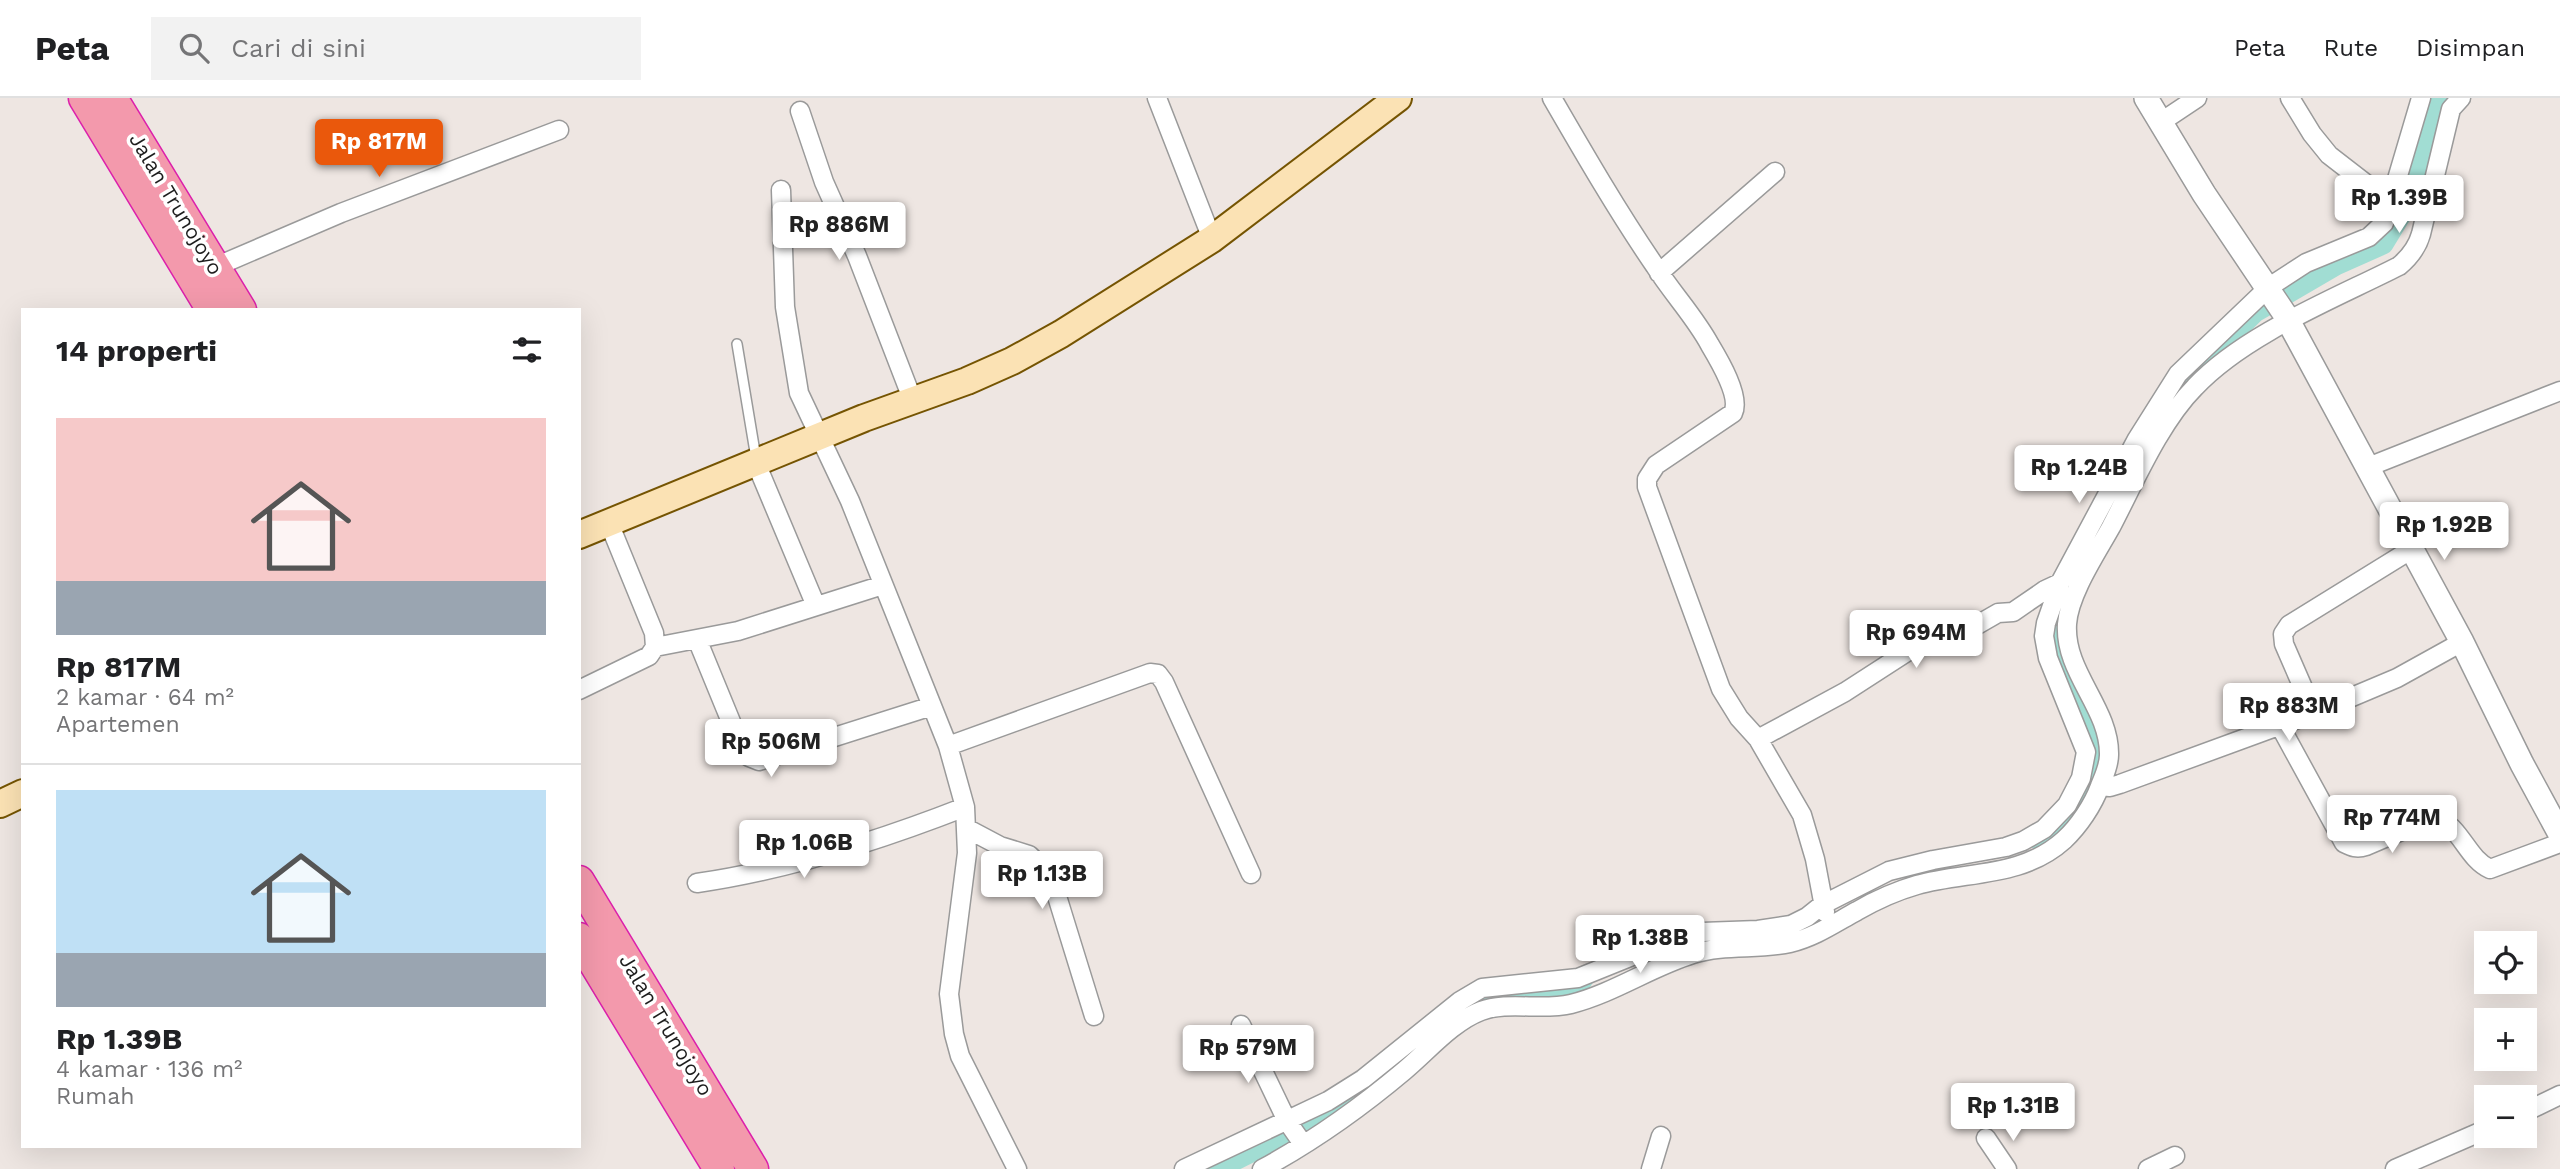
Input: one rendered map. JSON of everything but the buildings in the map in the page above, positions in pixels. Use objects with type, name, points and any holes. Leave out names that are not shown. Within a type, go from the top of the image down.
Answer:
[{"type":"highway","name":"Jalan Trunojoyo","points":[[84,98],[211,308]]},
{"type":"highway","name":"Jalan Trunojoyo","points":[[112,98],[240,308]]},
{"type":"highway","name":"Jalan Trunojoyo","points":[[581,885],[662,1046],[719,1169]]},
{"type":"highway","name":"Jalan Trunojoyo","points":[[581,941],[753,1169]]},
{"type":"main road","points":[[581,535],[1012,361],[1061,334],[1212,239],[1398,98]]},
{"type":"main road","points":[[0,804],[21,794]]},
{"type":"street","points":[[1157,98],[1212,239]]},
{"type":"street","points":[[1552,98],[1597,177],[1659,273],[1710,344],[1735,395],[1737,405],[1733,413],[1656,465],[1647,479],[1647,486],[1721,689],[1739,718],[1758,739],[1802,815],[1808,830],[1827,915]]},
{"type":"street","points":[[2146,98],[2204,194],[2279,304],[2462,642],[2560,834]]},
{"type":"street","points":[[2161,122],[2197,98]]},
{"type":"street","points":[[2290,98],[2312,134],[2329,155],[2391,203]]},
{"type":"street","points":[[2089,791],[2086,752],[2050,667],[2045,645],[2046,623],[2060,583],[2121,487],[2195,386],[2279,304],[2306,263],[2356,244],[2369,237],[2384,223],[2421,98]]},
{"type":"street","points":[[1262,1169],[1294,1132],[1328,1101],[1363,1079],[1469,994],[1484,998],[1543,995],[1569,1004],[1691,954],[1789,943],[1806,938],[1827,915],[1896,868],[2006,847],[2024,841],[2056,818],[2067,805],[2089,791],[2108,768],[2109,742],[2093,702],[2069,656],[2067,617],[2121,487],[2171,383],[2279,304],[2399,267],[2408,259],[2421,234],[2451,109],[2461,98]]},
{"type":"street","points":[[800,111],[824,182],[858,256],[913,401]]},
{"type":"street","points":[[215,267],[341,213],[559,130]]},
{"type":"street","points":[[1659,273],[1775,172]]},
{"type":"street","points":[[781,190],[785,307],[799,393],[850,501],[948,746],[965,807],[967,853],[952,960],[949,994],[951,1017],[960,1056],[1017,1169]]},
{"type":"street","points":[[2368,467],[2560,391]]},
{"type":"street","points":[[756,463],[816,606]]},
{"type":"street","points":[[581,689],[649,656],[655,647],[654,633],[609,523]]},
{"type":"street","points":[[2314,713],[2284,644],[2284,630],[2412,549]]},
{"type":"street","points":[[1758,739],[1845,692],[1927,639],[1938,635],[1958,636],[1998,613],[2013,612],[2060,583]]},
{"type":"street","points":[[655,647],[738,631],[883,585]]},
{"type":"street","points":[[697,639],[743,751],[759,761],[932,706]]},
{"type":"street","points":[[2089,791],[2120,784],[2314,713],[2397,678],[2462,642]]},
{"type":"street","points":[[948,746],[1156,673],[1164,682],[1251,874]]},
{"type":"street","points":[[2280,726],[2344,843],[2350,846],[2366,846],[2434,817],[2449,824],[2478,861],[2490,869],[2560,843]]},
{"type":"street","points":[[696,883],[789,865],[902,832],[965,807]]},
{"type":"street","points":[[966,828],[1000,846],[1029,855],[1047,872],[1094,1016]]},
{"type":"street","points":[[1184,1169],[1294,1132],[1367,1101],[1454,1028],[1484,998],[1543,995],[1578,978],[1702,932],[1758,930],[1791,925],[1807,917],[1827,915]]},
{"type":"street","points":[[1241,1026],[1294,1132]]},
{"type":"street","points":[[2537,1106],[2560,1095]]},
{"type":"street","points":[[2395,1169],[2474,1135]]},
{"type":"street","points":[[1651,1169],[1661,1136]]},
{"type":"street","points":[[1986,1139],[2007,1169]]},
{"type":"street","points":[[2148,1169],[2175,1156]]},
{"type":"lane","points":[[737,344],[756,463]]},
{"type":"waterway","points":[[2185,391],[2218,348],[2255,312],[2336,265],[2383,244],[2411,198],[2419,154],[2434,102],[2440,98]]},
{"type":"waterway","points":[[2038,839],[2064,822],[2082,802],[2091,784],[2097,751],[2053,624],[2062,599]]},
{"type":"waterway","points":[[1458,1012],[1470,1002],[1502,992],[1544,994],[1583,979]]},
{"type":"waterway","points":[[1217,1169],[1331,1112],[1364,1086]]}]
